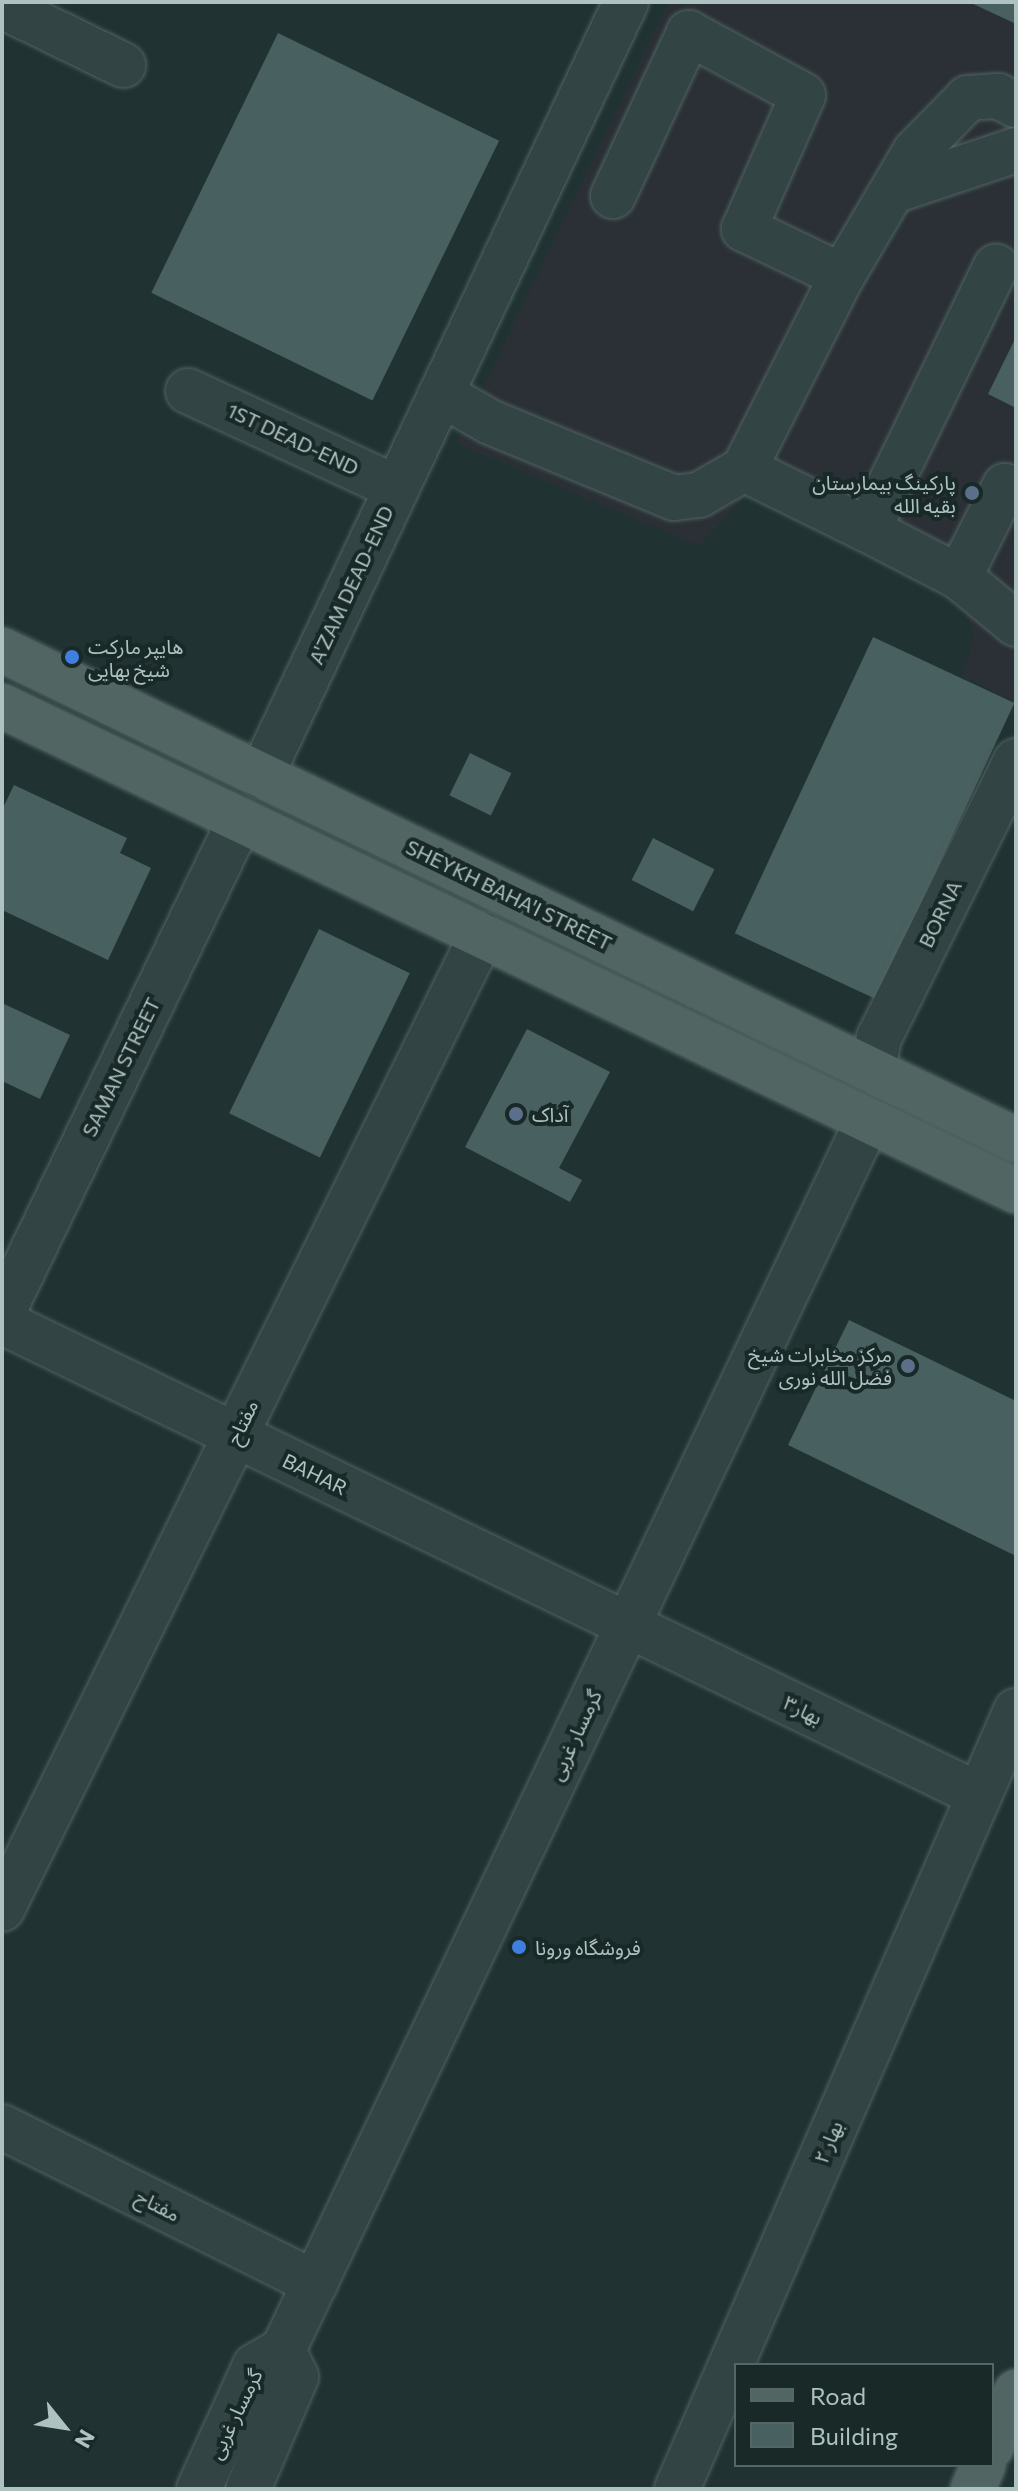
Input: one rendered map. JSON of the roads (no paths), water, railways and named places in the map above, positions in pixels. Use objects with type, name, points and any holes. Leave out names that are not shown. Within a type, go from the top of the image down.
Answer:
[{"type":"main road","name":"SHEYKH BAHA'I STREET","points":[[2,650],[1016,1140]]},
{"type":"main road","points":[[2,706],[1016,1191]]},
{"type":"main road","points":[[240,820],[261,776]]},
{"type":"main road","points":[[994,2442],[1016,2392]]},
{"type":"main road","points":[[973,2489],[982,2467]]},
{"type":"street","name":"A'ZAM DEAD-END","points":[[261,776],[626,2]]},
{"type":"street","points":[[2,6],[123,65]]},
{"type":"street","points":[[613,196],[689,33],[803,95],[744,229],[842,276]]},
{"type":"street","points":[[441,394],[490,422],[674,498],[699,495],[744,469],[842,276],[915,152],[968,98],[998,96],[1016,105]]},
{"type":"street","points":[[893,191],[1016,150]]},
{"type":"street","points":[[868,530],[996,266]]},
{"type":"street","name":"1ST DEAD-END","points":[[188,391],[397,488]]},
{"type":"street","points":[[744,469],[959,577],[1012,610]]},
{"type":"street","points":[[959,577],[1005,486],[1016,492]]},
{"type":"street","name":"BORNA","points":[[878,1073],[879,1038],[1016,761]]},
{"type":"street","name":"SAMAN STREET","points":[[2,1314],[240,820]]},
{"type":"street","name":"BORNA","points":[[878,1073],[905,1049],[1016,821]]},
{"type":"street","name":"مفتاح","points":[[2,1909],[482,935]]},
{"type":"street","name":"گرمسار غربی","points":[[199,2489],[255,2366],[283,2350],[868,1120]]},
{"type":"street","name":"BAHAR","points":[[2,1322],[628,1625]]},
{"type":"street","name":"بهار۳","points":[[628,1625],[979,1795]]},
{"type":"street","name":"بهار ۲","points":[[677,2489],[1016,1711]]},
{"type":"street","name":"مفتاح","points":[[2,2127],[315,2283]]},
{"type":"street","name":"گرمسار غربی","points":[[248,2489],[296,2377],[283,2350]]},
{"type":"place","name":"پارکینگ بیمارستان بقیه الله","points":[[972,493]]},
{"type":"place","name":"هایپر مارکت شیخ بهایی","points":[[72,657]]},
{"type":"place","name":"آداک","points":[[516,1114]]},
{"type":"place","name":"مرکز مخابرات شیخ فضل الله نوری","points":[[908,1366]]},
{"type":"place","name":"فروشگاه ورونا","points":[[519,1947]]}]
